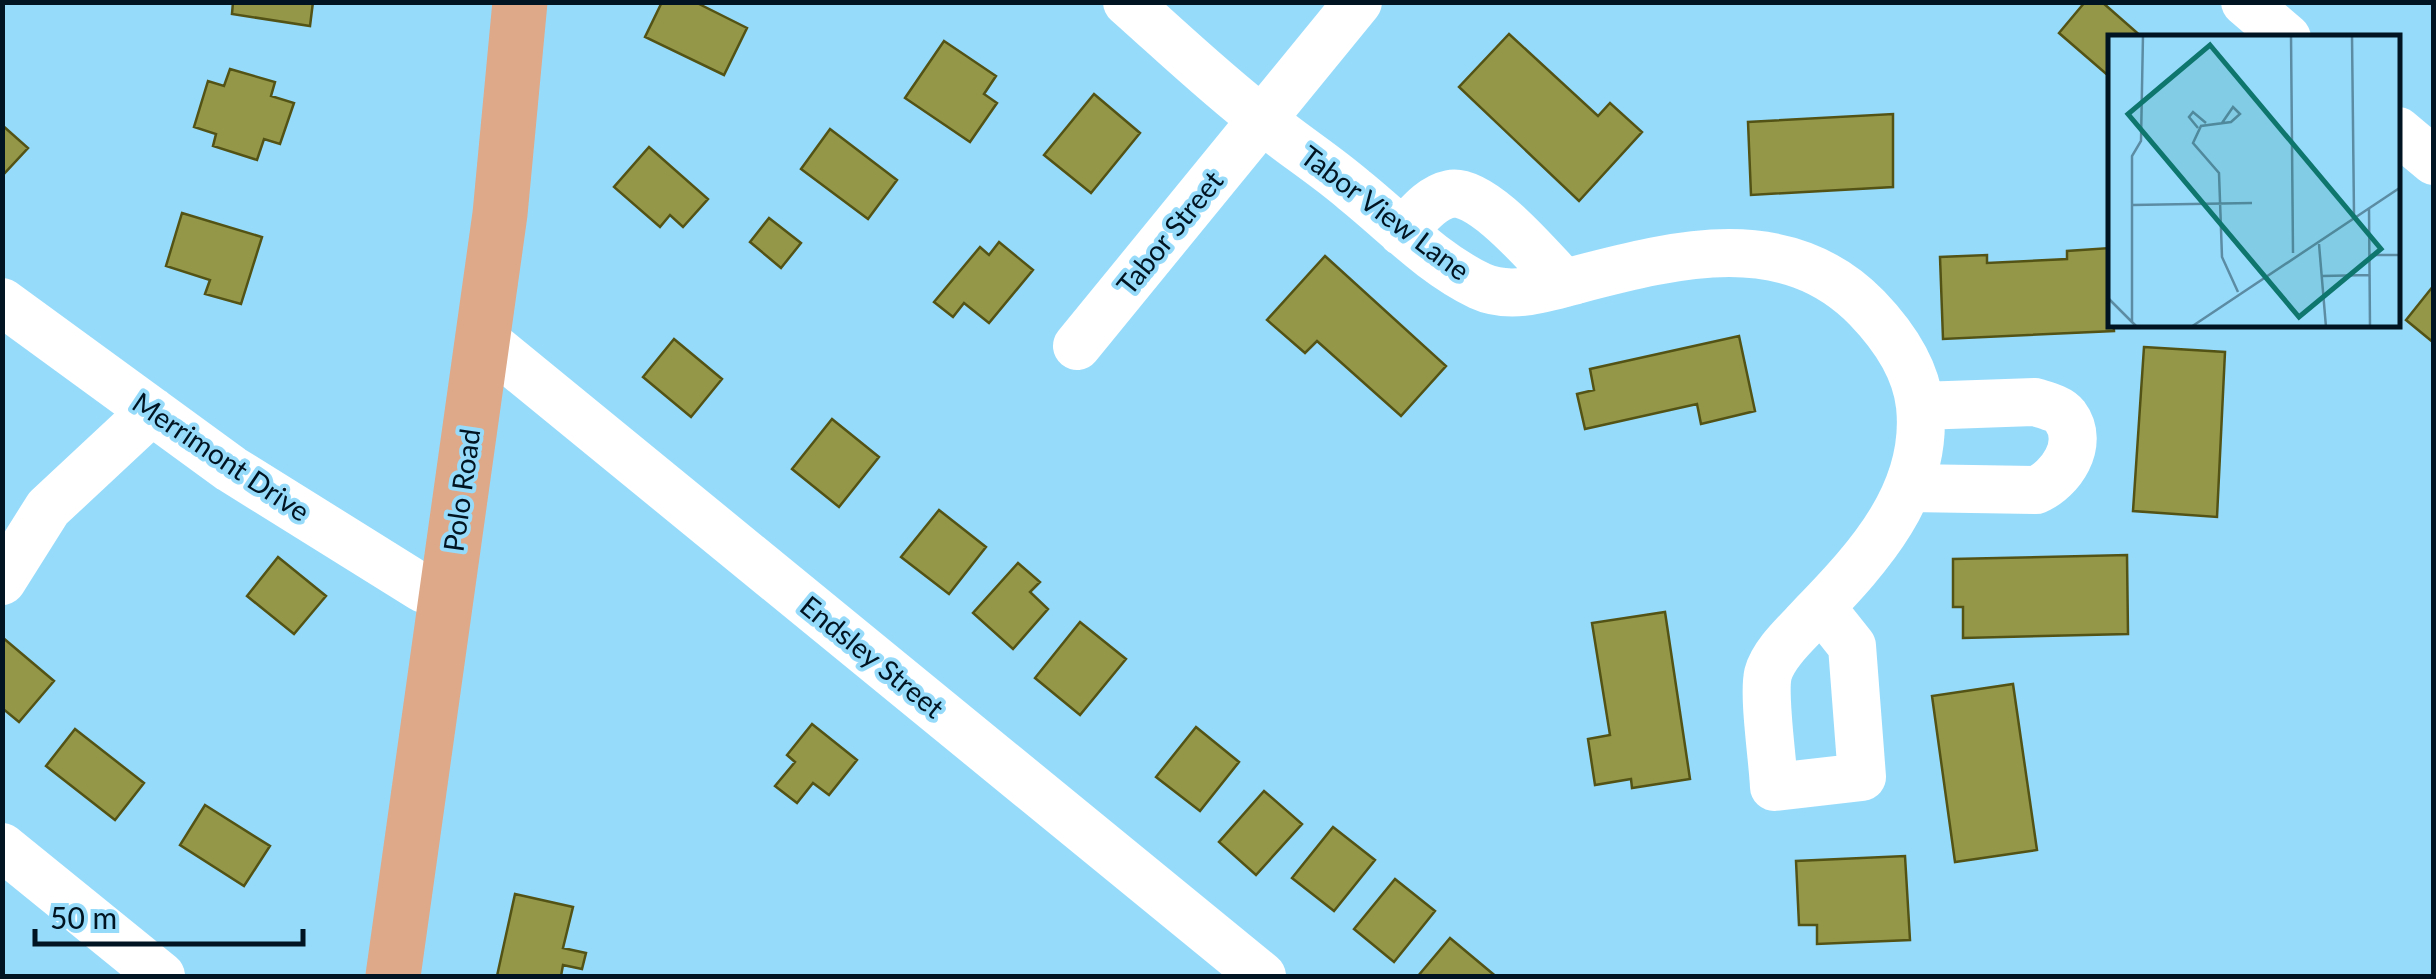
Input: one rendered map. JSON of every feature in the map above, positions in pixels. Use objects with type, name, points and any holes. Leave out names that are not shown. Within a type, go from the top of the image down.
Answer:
[{"type":"main road","name":"Polo Road","points":[[394,976],[500,214],[520,2]]},
{"type":"street","points":[[1127,2],[1262,120]]},
{"type":"street","name":"Tabor Street","points":[[1077,346],[1358,2]]},
{"type":"street","points":[[2245,2],[2284,35]]},
{"type":"street","name":"Tabor View Lane","points":[[1262,120],[1402,232],[1483,287],[1516,292],[1674,254],[1707,252],[1804,264],[1847,288],[1902,350],[1920,406],[1910,488],[1882,536],[1821,607]]},
{"type":"street","points":[[2401,133],[2434,160]]},
{"type":"street","points":[[1402,232],[1430,204],[1451,194],[1468,195],[1490,210],[1564,283]]},
{"type":"street","name":"Merrimont Drive","points":[[2,302],[231,469],[422,588],[448,598]]},
{"type":"street","name":"Endsley Street","points":[[482,338],[1262,976]]},
{"type":"street","points":[[1910,488],[2036,490],[2055,482],[2066,470],[2070,430],[2064,415],[2052,408],[2035,402],[1920,406]]},
{"type":"street","points":[[2,581],[48,508],[152,411]]},
{"type":"street","points":[[9,866],[161,976]]},
{"type":"building","points":[[233,2],[313,2],[310,26],[232,14]]},
{"type":"building","points":[[662,2],[695,2],[747,28],[724,75],[645,37]]},
{"type":"building","points":[[2085,2],[2102,2],[2140,35],[2108,35],[2108,75],[2059,33]]},
{"type":"building","points":[[1509,34],[1598,116],[1610,103],[1642,132],[1579,201],[1459,87]]},
{"type":"building","points":[[944,41],[996,76],[984,94],[997,103],[970,142],[905,98]]},
{"type":"building","points":[[230,69],[275,82],[271,96],[294,103],[280,144],[264,139],[257,160],[213,146],[216,134],[194,127],[208,81],[224,86]]},
{"type":"building","points":[[1094,94],[1140,133],[1091,193],[1044,155]]},
{"type":"building","points":[[1893,114],[1893,187],[1751,195],[1748,122]]},
{"type":"building","points":[[2,125],[28,148],[2,176]]},
{"type":"building","points":[[830,129],[897,180],[868,219],[801,169]]},
{"type":"building","points":[[649,147],[708,199],[683,227],[670,215],[660,227],[614,187]]},
{"type":"building","points":[[182,213],[262,237],[241,304],[205,294],[210,280],[166,266]]},
{"type":"building","points":[[769,218],[801,243],[781,268],[750,242]]},
{"type":"building","points":[[999,242],[1033,270],[989,323],[964,303],[953,317],[934,302],[980,247],[989,255]]},
{"type":"building","points":[[2108,248],[2108,328],[2114,331],[1943,339],[1940,257],[1987,255],[1987,263],[2067,259],[2067,251]]},
{"type":"building","points":[[1325,256],[1446,366],[1401,416],[1317,341],[1305,353],[1267,320]]},
{"type":"building","points":[[2434,285],[2434,343],[2406,320]]},
{"type":"building","points":[[1739,336],[1755,411],[1701,424],[1697,404],[1585,429],[1577,394],[1594,390],[1590,369]]},
{"type":"building","points":[[674,339],[722,379],[691,417],[643,377]]},
{"type":"building","points":[[2144,347],[2225,352],[2217,517],[2133,511]]},
{"type":"building","points":[[832,419],[879,457],[839,507],[792,469]]},
{"type":"building","points":[[939,510],[986,547],[949,594],[901,557]]},
{"type":"building","points":[[2127,555],[2128,634],[1963,638],[1963,607],[1953,607],[1953,559]]},
{"type":"building","points":[[278,557],[326,596],[294,634],[247,596]]},
{"type":"building","points":[[1018,563],[1040,582],[1030,592],[1048,609],[1013,649],[973,613]]},
{"type":"building","points":[[1665,612],[1690,779],[1632,788],[1631,779],[1595,785],[1588,739],[1610,735],[1592,623]]},
{"type":"building","points":[[1080,622],[1126,659],[1080,715],[1035,678]]},
{"type":"building","points":[[2,637],[54,681],[19,722],[2,708]]},
{"type":"building","points":[[2013,684],[2037,850],[1955,862],[1932,696]]},
{"type":"building","points":[[812,724],[857,760],[829,795],[813,783],[797,803],[775,786],[795,762],[787,755]]},
{"type":"building","points":[[1196,727],[1239,762],[1200,811],[1156,777]]},
{"type":"building","points":[[75,729],[144,783],[115,820],[46,766]]},
{"type":"building","points":[[1264,791],[1302,824],[1256,875],[1219,842]]},
{"type":"building","points":[[205,805],[270,846],[244,886],[180,845]]},
{"type":"building","points":[[1333,827],[1375,860],[1334,911],[1292,878]]},
{"type":"building","points":[[1905,856],[1910,940],[1817,944],[1817,925],[1799,925],[1796,861]]},
{"type":"building","points":[[1395,879],[1435,911],[1394,962],[1354,929]]},
{"type":"building","points":[[515,894],[573,907],[563,948],[586,953],[582,969],[563,965],[561,976],[497,976]]},
{"type":"building","points":[[1450,938],[1493,974],[1418,976]]}]
